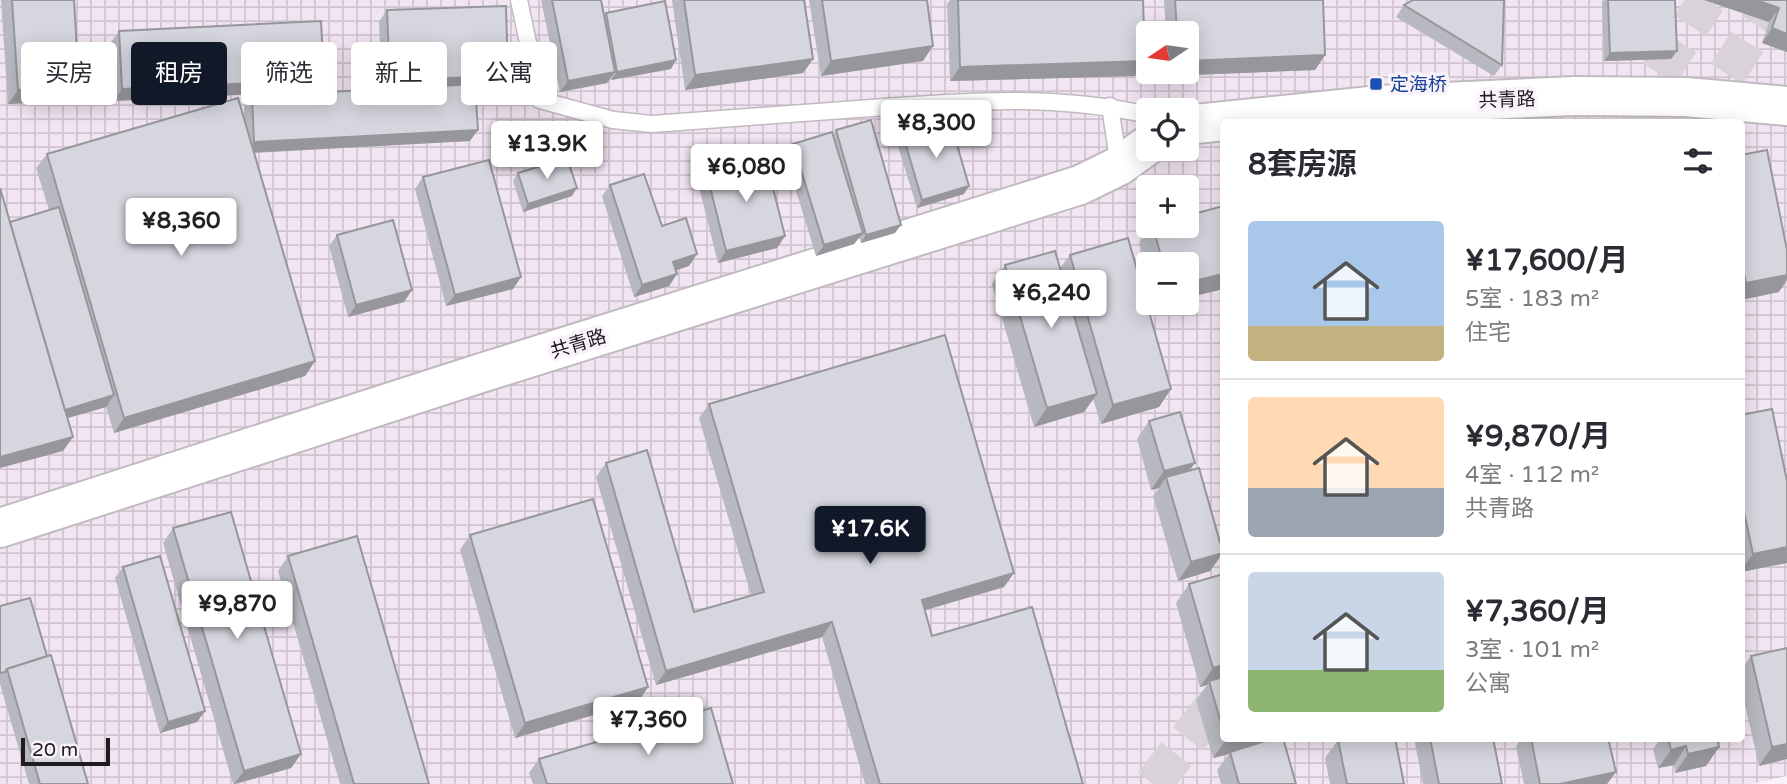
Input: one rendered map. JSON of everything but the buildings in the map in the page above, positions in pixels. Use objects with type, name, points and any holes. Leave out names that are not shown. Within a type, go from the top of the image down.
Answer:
[{"type":"street","name":"共青路","points":[[1245,119],[1380,105],[1574,96],[1686,97],[1787,106]]},
{"type":"street","name":"共青路","points":[[1199,124],[1220,122]]},
{"type":"street","name":"共青路","points":[[0,528],[478,374],[1068,190],[1092,181],[1133,155]]},
{"type":"lane","points":[[519,0],[540,100],[613,120],[652,124],[963,101],[1035,100],[1110,106],[1136,112]]},
{"type":"lane","points":[[1110,106],[1133,155]]},
{"type":"shaded area","points":[[0,0],[1787,0],[1787,776],[1751,784],[0,784]]},
{"type":"tunnel","points":[[1631,119],[1707,0]]},
{"type":"tunnel","points":[[1698,119],[1774,0]]},
{"type":"tunnel","points":[[1153,784],[1220,698]]},
{"type":"place","name":"定海桥","points":[[1376,84]]}]
